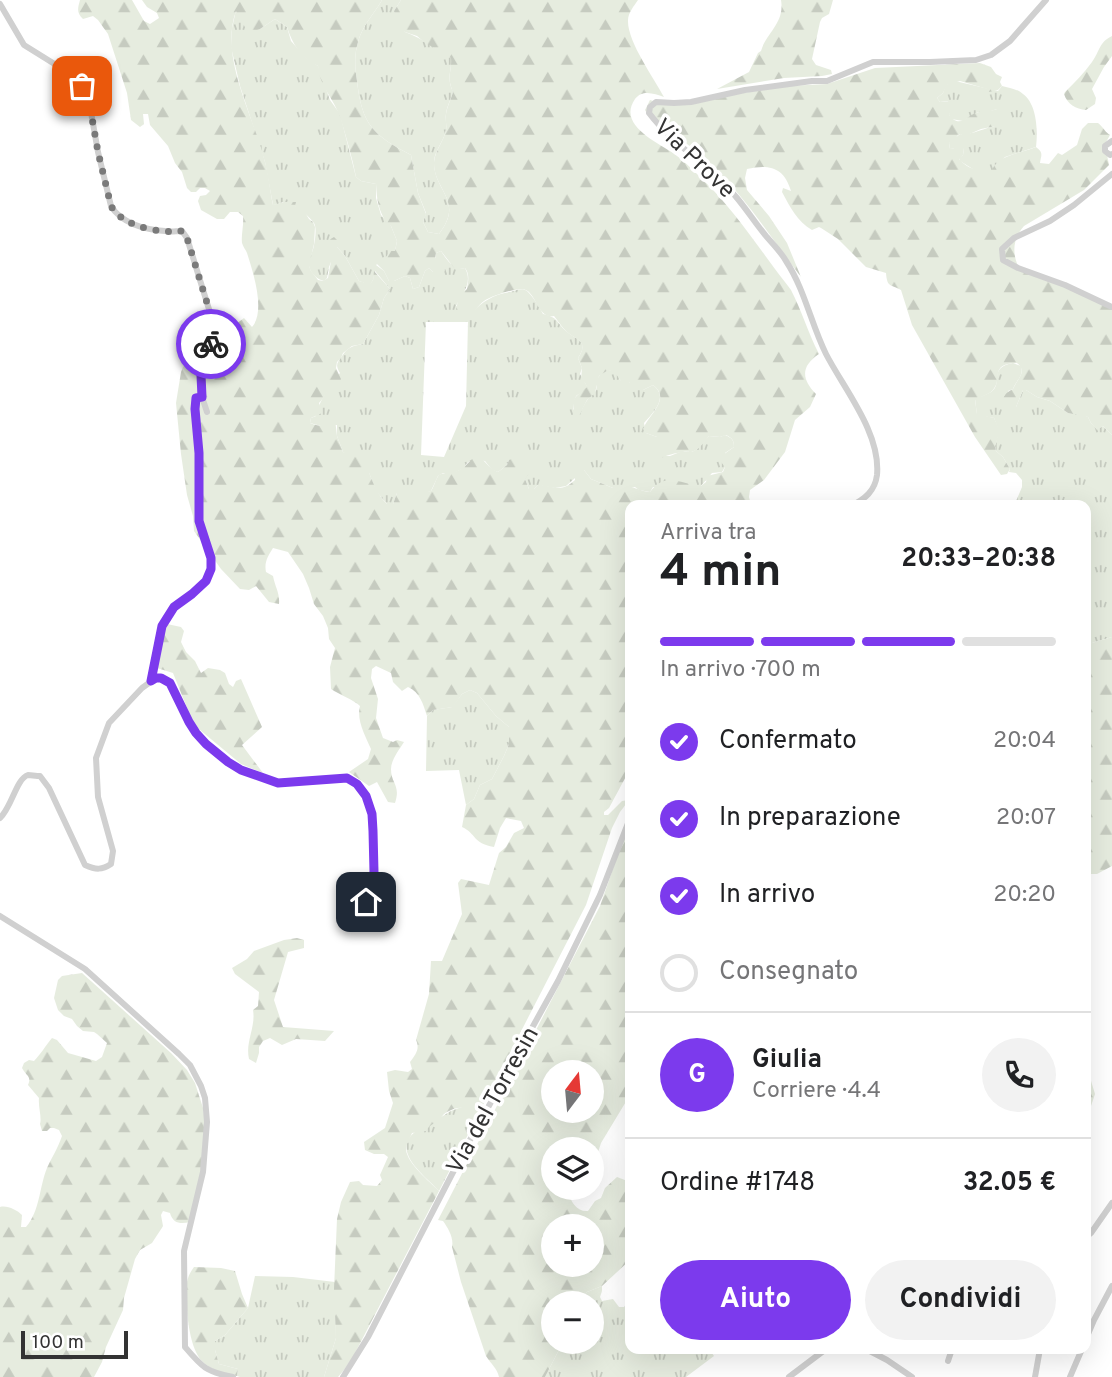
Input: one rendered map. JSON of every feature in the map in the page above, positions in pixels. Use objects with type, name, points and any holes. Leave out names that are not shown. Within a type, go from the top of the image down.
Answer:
[{"type":"street","name":"Via Prove","points":[[863,500],[874,486],[877,475],[870,434],[826,353],[786,260],[718,177],[657,124],[649,113],[650,107],[656,102],[691,102],[745,90],[827,81],[873,62],[976,60],[992,55],[1010,41],[1046,0]]},
{"type":"street","points":[[0,4],[24,45],[69,73],[82,86],[89,101],[98,152],[111,206],[115,212],[125,220],[146,228],[166,232],[182,231],[187,238],[212,319],[212,342],[201,375],[202,397],[207,412]]},
{"type":"street","points":[[1112,141],[1105,146],[1105,151],[1112,154]]},
{"type":"street","points":[[1112,174],[1066,211],[1014,238],[1002,248],[1003,260],[1112,307]]},
{"type":"street","points":[[151,681],[162,626],[174,607],[206,581],[211,569],[211,558],[199,521],[199,453],[195,409],[196,398],[202,397]]},
{"type":"street","points":[[0,818],[10,806],[20,780],[29,775],[40,776],[50,788],[85,865],[93,869],[103,869],[111,863],[113,851],[98,797],[96,758],[108,723],[142,688],[156,678],[161,678],[170,683],[196,733],[206,744],[241,770],[278,783],[347,778],[357,784],[366,796],[372,814],[374,872],[366,902]]},
{"type":"street","name":"Via del Torresin","points":[[343,1377],[368,1337],[465,1149],[558,981],[600,895],[625,831]]},
{"type":"street","points":[[0,916],[85,969],[180,1054],[196,1076],[205,1098],[207,1129],[201,1184],[184,1251],[185,1347],[203,1367],[214,1373],[233,1377]]},
{"type":"street","points":[[1091,1233],[1112,1203]]},
{"type":"street","points":[[1091,1327],[1112,1286]]},
{"type":"street","points":[[789,1377],[819,1354]]},
{"type":"street","points":[[876,1354],[912,1377]]},
{"type":"street","points":[[947,1361],[950,1354]]},
{"type":"street","points":[[1035,1377],[1039,1354]]},
{"type":"street","points":[[1070,1377],[1080,1354]]},
{"type":"green space","points":[[80,0],[132,0],[144,21],[150,24],[159,18],[142,0],[382,0],[362,31],[357,47],[355,66],[359,96],[372,127],[387,141],[411,155],[418,193],[426,214],[423,222],[428,232],[439,234],[446,223],[449,204],[435,172],[434,162],[445,134],[447,111],[453,92],[450,78],[451,58],[417,36],[405,32],[397,24],[394,11],[401,0],[638,0],[629,15],[629,29],[636,49],[664,97],[649,93],[638,96],[631,108],[635,125],[684,162],[731,210],[791,290],[819,354],[809,363],[805,373],[816,394],[810,407],[795,420],[785,452],[764,480],[750,490],[750,500],[625,500],[625,778],[604,815],[608,815],[622,801],[625,801],[625,805],[612,828],[586,905],[478,1115],[471,1110],[456,1108],[445,1113],[426,1131],[412,1133],[406,1148],[408,1155],[439,1191],[354,1355],[338,1377],[324,1377],[336,1338],[334,1289],[337,1219],[341,1202],[350,1182],[359,1181],[363,1185],[377,1186],[382,1180],[380,1175],[388,1157],[365,1150],[364,1142],[385,1128],[393,1103],[387,1072],[408,1072],[412,1069],[410,1062],[417,1051],[416,1040],[429,994],[431,961],[442,961],[462,914],[458,883],[461,879],[489,885],[499,853],[514,833],[524,828],[521,821],[506,818],[494,847],[478,841],[462,827],[466,805],[474,799],[480,785],[492,779],[504,756],[509,744],[509,727],[477,693],[470,690],[462,694],[453,707],[433,710],[427,716],[415,692],[408,687],[402,691],[393,682],[391,673],[376,666],[372,669],[371,678],[378,699],[376,718],[383,738],[404,742],[391,766],[397,792],[395,803],[388,802],[377,782],[369,786],[349,772],[368,759],[371,749],[360,723],[360,706],[331,689],[330,667],[335,648],[303,574],[288,552],[273,548],[267,559],[266,572],[273,576],[279,604],[269,602],[256,586],[249,590],[240,589],[221,569],[194,531],[181,454],[176,403],[183,367],[201,350],[219,314],[225,324],[236,324],[244,318],[252,327],[256,320],[257,291],[250,261],[242,243],[243,216],[238,212],[230,212],[224,219],[217,219],[201,210],[198,201],[200,196],[210,191],[200,188],[191,192],[187,188],[168,146],[150,125],[148,114],[143,114],[144,124],[140,127],[131,120],[127,93],[108,34],[93,16],[83,19],[78,8]],"holes":[[[236,11],[246,29],[251,32],[275,19],[287,27],[302,55],[318,66],[321,79],[340,117],[356,177],[361,181],[376,184],[380,209],[397,241],[395,251],[389,251],[385,258],[375,262],[389,281],[405,276],[410,278],[413,289],[419,287],[425,271],[429,268],[437,276],[443,275],[445,270],[435,258],[436,253],[441,251],[455,269],[465,268],[468,273],[467,289],[457,296],[456,312],[462,316],[469,315],[484,301],[497,295],[518,289],[527,291],[544,313],[554,316],[566,331],[582,344],[578,358],[582,368],[581,379],[587,387],[575,398],[574,415],[579,416],[587,400],[595,393],[599,376],[608,370],[616,374],[624,384],[629,382],[637,390],[653,385],[658,390],[660,401],[643,429],[657,437],[650,446],[652,451],[660,459],[694,451],[709,436],[726,435],[732,440],[734,447],[720,457],[725,467],[723,472],[707,476],[706,482],[701,486],[667,480],[650,492],[627,486],[613,488],[591,479],[580,468],[575,469],[575,480],[565,487],[538,485],[529,489],[525,479],[531,470],[525,460],[509,460],[498,472],[475,456],[459,470],[439,475],[431,491],[420,493],[405,485],[397,493],[393,504],[387,504],[375,487],[366,462],[360,457],[343,452],[335,419],[322,425],[310,423],[311,418],[322,413],[319,403],[327,392],[339,384],[341,379],[336,368],[337,362],[352,346],[363,344],[390,289],[374,271],[370,284],[359,281],[337,247],[338,241],[334,237],[329,240],[327,251],[331,261],[328,278],[318,280],[309,266],[314,244],[313,222],[303,209],[295,206],[296,202],[273,205],[265,162],[235,67],[232,29]]]},
{"type":"green space","points":[[382,0],[401,0],[394,11],[405,32],[451,57],[450,78],[453,92],[447,111],[445,134],[434,161],[438,180],[449,204],[446,222],[439,234],[428,232],[423,222],[426,213],[418,193],[411,155],[387,141],[372,127],[359,96],[355,66],[357,47],[362,31]]},
{"type":"green space","points":[[781,0],[833,0],[829,14],[820,22],[812,59],[816,65],[831,70],[832,74],[784,78],[717,89],[749,72],[778,21]]},
{"type":"green space","points":[[236,10],[260,29],[275,19],[287,27],[291,41],[306,58],[318,66],[330,100],[340,114],[356,177],[361,181],[376,184],[376,198],[381,215],[391,226],[397,241],[395,251],[376,265],[384,271],[389,281],[405,276],[410,278],[413,289],[419,287],[425,271],[429,268],[433,272],[436,253],[441,251],[454,266],[465,268],[468,283],[456,306],[471,313],[493,297],[525,290],[543,314],[554,318],[582,344],[578,358],[582,368],[580,374],[588,388],[576,397],[573,409],[579,415],[596,390],[598,378],[607,370],[613,371],[620,380],[643,390],[653,385],[660,394],[660,399],[644,423],[646,433],[657,437],[665,456],[692,452],[709,436],[725,435],[731,438],[734,447],[725,453],[725,467],[722,472],[712,473],[701,486],[653,487],[650,492],[635,487],[613,488],[591,479],[584,470],[566,486],[555,488],[538,485],[529,489],[525,479],[509,460],[498,472],[492,470],[485,461],[473,460],[454,473],[438,476],[431,491],[397,493],[393,504],[387,504],[376,491],[368,470],[343,452],[337,436],[337,425],[321,426],[310,423],[311,418],[316,416],[325,393],[340,373],[337,366],[339,360],[348,349],[363,344],[390,289],[375,271],[370,285],[359,281],[337,247],[324,281],[311,271],[309,264],[315,240],[315,225],[305,213],[291,204],[283,202],[273,205],[265,162],[240,86],[231,47]],"holes":[[[426,322],[468,322],[466,406],[444,457],[421,455]]]},
{"type":"green space","points":[[1112,36],[1112,56],[1092,89],[1096,98],[1095,104],[1086,110],[1075,107],[1067,101],[1065,92],[1089,66],[1105,41]]},
{"type":"green space","points":[[980,63],[991,67],[1002,77],[1002,86],[998,90],[989,92],[960,81],[947,85],[937,98],[940,102],[951,101],[953,105],[949,115],[957,121],[979,112],[997,109],[1001,113],[1001,119],[996,126],[965,136],[960,134],[956,141],[949,143],[950,149],[957,146],[964,148],[959,159],[970,168],[992,170],[1005,157],[1036,147],[1041,153],[1040,163],[1049,164],[1058,153],[1062,155],[1077,145],[1082,129],[1088,123],[1098,123],[1110,135],[1105,144],[1109,165],[1084,190],[1024,226],[1014,250],[1018,266],[1112,308],[1112,435],[1103,426],[1097,430],[1088,417],[1068,413],[1026,390],[1023,390],[1012,411],[1005,411],[1001,407],[1003,398],[1013,389],[1022,369],[1017,363],[1002,366],[995,387],[975,400],[977,414],[994,418],[1000,431],[996,451],[1010,469],[1007,474],[1001,475],[975,437],[912,325],[901,290],[889,283],[886,273],[866,267],[838,239],[819,227],[812,230],[802,222],[782,192],[783,188],[791,191],[780,172],[769,167],[747,169],[747,190],[787,243],[801,277],[726,180],[686,143],[657,124],[645,110],[650,100],[666,105],[788,86],[827,84],[875,68]]},
{"type":"green space","points":[[955,81],[998,91],[1002,86],[1021,92],[1028,98],[1034,111],[1036,147],[1005,157],[992,171],[976,171],[960,161],[964,148],[950,149],[949,143],[960,134],[995,126],[997,109],[978,112],[963,121],[951,119],[948,101],[940,102],[937,98],[946,85]]},
{"type":"green space","points":[[1013,363],[1021,366],[1021,376],[1013,389],[1008,391],[1016,407],[1023,390],[1026,390],[1068,413],[1088,417],[1097,429],[1103,426],[1112,435],[1112,637],[1091,643],[1091,500],[1017,500],[1022,480],[1016,473],[1009,472],[1003,457],[996,451],[999,431],[994,418],[977,415],[975,399],[995,388],[998,372],[1005,365]]},
{"type":"green space","points":[[167,624],[181,627],[184,631],[181,642],[201,673],[208,668],[220,670],[225,673],[233,687],[236,681],[241,679],[262,727],[242,745],[263,773],[241,764],[194,725],[173,673],[157,668],[160,645]]},
{"type":"green space","points":[[1112,637],[1112,866],[1097,874],[1091,874],[1091,643]]},
{"type":"green space","points":[[470,690],[477,693],[509,727],[509,744],[492,779],[480,785],[474,799],[466,805],[459,770],[426,771],[427,716],[433,710],[452,707],[462,694]]},
{"type":"green space","points":[[625,834],[625,1103],[604,1138],[541,1137],[541,1200],[571,1200],[578,1208],[588,1211],[595,1201],[604,1200],[605,1188],[617,1177],[625,1180],[625,1265],[602,1286],[590,1291],[541,1291],[541,1354],[557,1354],[545,1377],[499,1377],[486,1356],[461,1282],[450,1233],[443,1221],[438,1220],[600,906]]},
{"type":"green space","points":[[297,938],[304,940],[304,948],[288,952],[274,1000],[283,1027],[334,1031],[325,1041],[296,1039],[282,1045],[270,1038],[263,1041],[259,1047],[256,1063],[249,1059],[248,1047],[253,1010],[258,1006],[259,992],[235,974],[232,968],[254,951]]},
{"type":"green space","points":[[82,973],[171,1053],[195,1083],[205,1122],[201,1170],[190,1222],[178,1222],[170,1213],[163,1211],[163,1226],[152,1243],[140,1250],[135,1259],[123,1310],[94,1377],[0,1377],[0,1207],[9,1207],[20,1213],[21,1227],[26,1227],[37,1207],[44,1176],[62,1136],[59,1130],[54,1128],[42,1131],[39,1098],[28,1085],[29,1078],[22,1068],[29,1060],[34,1061],[52,1038],[68,1053],[96,1061],[102,1057],[107,1043],[94,1032],[83,1031],[72,1019],[64,1016],[58,1010],[54,998],[58,980],[62,976]]},
{"type":"green space","points":[[1091,1081],[1095,1094],[1091,1106]]},
{"type":"green space","points":[[464,1107],[478,1115],[439,1191],[419,1171],[408,1155],[408,1139],[449,1112]]},
{"type":"green space","points":[[194,1267],[235,1271],[248,1308],[225,1335],[215,1341],[215,1350],[219,1364],[238,1369],[237,1376],[209,1367],[193,1346],[188,1324],[186,1291],[188,1278]]},
{"type":"green space","points":[[255,1276],[335,1282],[336,1338],[324,1377],[240,1377],[237,1376],[238,1369],[219,1364],[215,1341],[225,1335],[248,1308]]},
{"type":"green space","points":[[602,1286],[602,1291],[590,1291]]},
{"type":"green space","points":[[613,1299],[619,1307],[625,1306],[625,1354],[714,1356],[686,1377],[545,1377],[557,1354],[604,1354],[604,1301]]},
{"type":"way so far","points":[[82,86],[89,101],[111,206],[125,220],[146,228],[166,232],[182,231],[187,238],[212,319],[211,344]]},
{"type":"route","points":[[211,344],[201,375],[202,397],[196,398],[195,409],[199,453],[199,521],[211,558],[211,569],[206,581],[174,607],[162,626],[151,681],[161,678],[170,683],[196,733],[206,744],[241,770],[278,783],[347,778],[357,784],[366,796],[372,814],[374,872],[366,902]]}]
